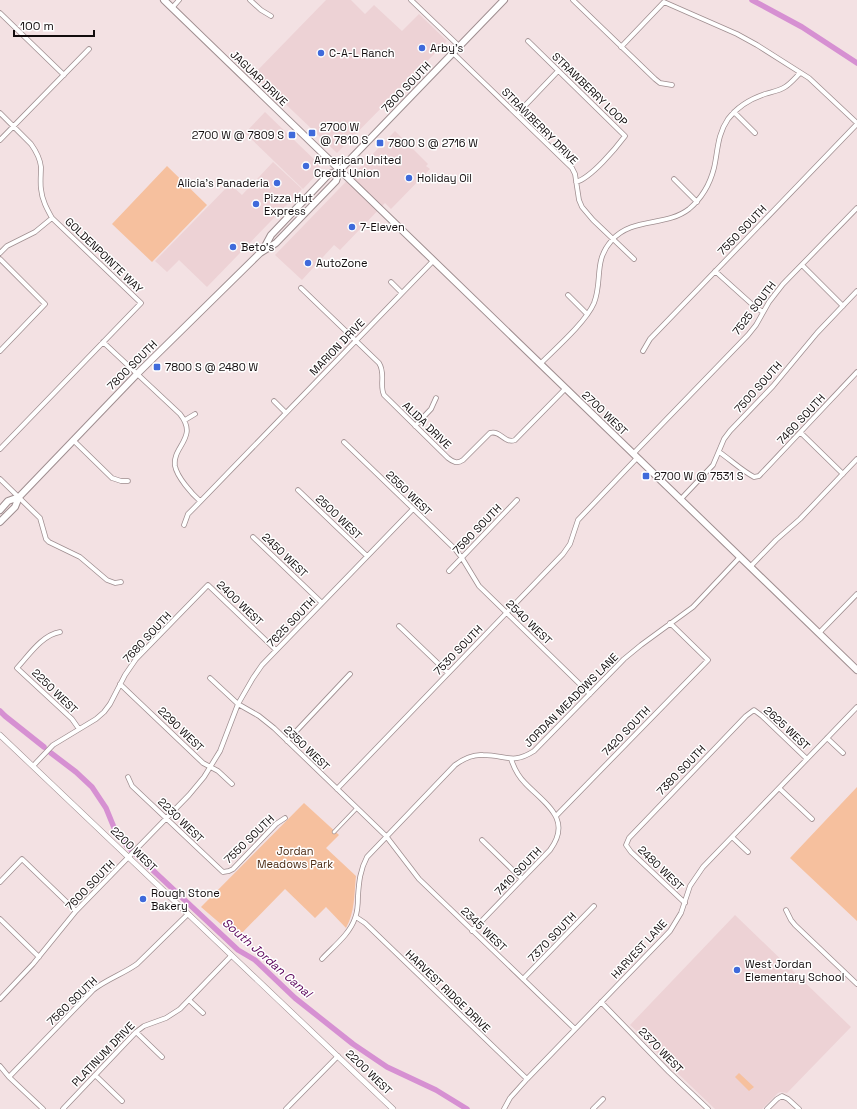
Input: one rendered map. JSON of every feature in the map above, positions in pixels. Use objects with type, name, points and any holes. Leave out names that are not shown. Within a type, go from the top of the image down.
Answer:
[{"type":"main road","name":"JAGUAR DRIVE","points":[[164,0],[339,170]]},
{"type":"main road","name":"7800 SOUTH","points":[[263,250],[271,235],[329,174],[339,170],[504,0]]},
{"type":"main road","name":"7800 SOUTH","points":[[0,522],[15,507],[19,497],[137,374],[263,250],[276,243],[336,181],[339,170]]},
{"type":"main road","name":"2700 WEST","points":[[339,170],[857,670]]},
{"type":"main road","name":"7800 SOUTH","points":[[0,510],[8,501],[19,497]]},
{"type":"street","points":[[172,8],[179,0]]},
{"type":"street","points":[[250,0],[261,10],[271,16]]},
{"type":"street","points":[[411,0],[459,46]]},
{"type":"street","points":[[573,0],[655,79],[660,83],[672,85]]},
{"type":"street","points":[[621,47],[664,2],[757,45],[816,84],[857,124]]},
{"type":"street","points":[[0,13],[64,75]]},
{"type":"street","name":"STRAWBERRY LOOP","points":[[528,41],[625,136],[589,176],[582,181],[576,182]]},
{"type":"street","points":[[0,140],[89,49]]},
{"type":"street","name":"STRAWBERRY DRIVE","points":[[453,53],[572,168],[575,174],[579,200],[582,207],[588,215],[634,259]]},
{"type":"street","points":[[517,114],[558,70]]},
{"type":"street","points":[[540,364],[587,314],[593,305],[597,295],[600,263],[607,246],[613,239],[621,232],[632,226],[667,220],[688,210],[704,193],[710,181],[714,167],[718,139],[722,129],[734,112],[754,98],[785,87],[800,73]]},
{"type":"street","points":[[734,112],[755,133]]},
{"type":"street","name":"GOLDENPOINTE WAY","points":[[0,113],[14,126],[35,150],[41,167],[40,188],[52,218],[141,303],[0,449]]},
{"type":"street","name":"7550 SOUTH","points":[[643,351],[650,339],[857,124]]},
{"type":"street","points":[[674,179],[697,202]]},
{"type":"street","name":"7525 SOUTH","points":[[581,516],[748,335],[776,293],[857,208]]},
{"type":"street","points":[[0,253],[7,246],[35,232],[52,218]]},
{"type":"street","points":[[0,259],[45,304],[0,351]]},
{"type":"street","name":"MARION DRIVE","points":[[184,525],[188,514],[200,501],[433,261]]},
{"type":"street","points":[[802,265],[843,306]]},
{"type":"street","points":[[715,271],[754,307],[763,312]]},
{"type":"street","points":[[390,282],[402,293]]},
{"type":"street","name":"ALIDA DRIVE","points":[[301,288],[381,366],[383,374],[382,388],[384,395],[452,461],[457,462],[466,457],[490,433],[497,433],[511,442],[515,440],[565,389]]},
{"type":"street","name":"7500 SOUTH","points":[[680,500],[713,465],[724,439],[730,431],[773,386],[817,333],[857,292]]},
{"type":"street","points":[[568,296],[587,314]]},
{"type":"street","points":[[104,342],[185,420],[186,437],[177,453],[175,467],[181,478],[200,501]]},
{"type":"street","name":"7460 SOUTH","points":[[719,452],[756,477],[763,472],[801,433],[857,372]]},
{"type":"street","points":[[416,426],[431,409],[436,398]]},
{"type":"street","points":[[274,401],[286,413]]},
{"type":"street","points":[[185,420],[195,414]]},
{"type":"street","points":[[801,433],[843,474]]},
{"type":"street","points":[[73,440],[112,478],[120,481],[128,481]]},
{"type":"street","name":"2550 WEST","points":[[344,442],[455,549],[462,558]]},
{"type":"street","points":[[750,567],[857,460]]},
{"type":"street","points":[[0,479],[40,518],[46,539],[49,542],[80,557],[107,580],[114,583],[121,582]]},
{"type":"street","name":"2500 WEST","points":[[298,490],[367,556]]},
{"type":"street","name":"7590 SOUTH","points":[[449,571],[518,500]]},
{"type":"street","name":"7625 SOUTH","points":[[210,767],[220,751],[238,704],[262,665],[413,509]]},
{"type":"street","name":"7530 SOUTH","points":[[337,789],[568,549],[576,524],[581,516]]},
{"type":"street","name":"2450 WEST","points":[[252,537],[322,603]]},
{"type":"street","name":"2540 WEST","points":[[462,558],[479,586],[590,694]]},
{"type":"street","name":"JORDAN MEADOWS LANE","points":[[322,959],[346,934],[356,917],[359,876],[362,867],[373,850],[455,766],[468,757],[483,754],[511,759],[520,758],[534,751],[624,659],[700,600],[740,558]]},
{"type":"street","name":"2400 WEST","points":[[208,585],[276,650]]},
{"type":"street","name":"7680 SOUTH","points":[[33,766],[53,745],[96,719],[104,712],[110,704],[127,671],[136,659],[208,585]]},
{"type":"street","points":[[819,633],[857,594]]},
{"type":"street","name":"7420 SOUTH","points":[[556,816],[708,660],[670,623]]},
{"type":"street","points":[[399,626],[448,674]]},
{"type":"street","name":"2250 WEST","points":[[60,632],[53,633],[46,637],[17,668],[72,719],[79,729]]},
{"type":"street","points":[[287,741],[350,674]]},
{"type":"street","name":"2350 WEST","points":[[210,678],[238,704],[267,722],[386,836]]},
{"type":"street","name":"2290 WEST","points":[[120,684],[203,763],[218,771],[232,784]]},
{"type":"street","name":"HARVEST LANE","points":[[504,1109],[510,1098],[527,1079],[670,931],[677,921],[685,903],[690,886],[696,876],[857,707]]},
{"type":"street","name":"2625 WEST","points":[[754,710],[807,759]]},
{"type":"street","name":"7380 SOUTH","points":[[626,845],[629,838],[746,716],[754,710]]},
{"type":"street","name":"2200 WEST","points":[[0,735],[130,856],[231,956],[393,1109]]},
{"type":"street","points":[[827,738],[843,753]]},
{"type":"street","points":[[511,759],[514,768],[521,779],[550,807],[556,816]]},
{"type":"street","name":"7600 SOUTH","points":[[0,999],[39,957],[76,912],[193,790],[210,767]]},
{"type":"street","name":"2230 WEST","points":[[128,777],[132,786],[222,870],[226,872]]},
{"type":"street","points":[[779,788],[812,819]]},
{"type":"street","points":[[334,832],[357,808]]},
{"type":"street","name":"7410 SOUTH","points":[[472,930],[556,843],[559,823],[556,816]]},
{"type":"street","name":"7550 SOUTH","points":[[226,872],[233,868],[276,824],[285,818]]},
{"type":"street","name":"2345 WEST","points":[[386,836],[414,873],[575,1029]]},
{"type":"street","points":[[732,837],[748,852]]},
{"type":"street","points":[[482,840],[522,879]]},
{"type":"street","name":"2480 WEST","points":[[626,845],[631,852],[685,903]]},
{"type":"street","points":[[0,882],[22,859],[76,912]]},
{"type":"street","name":"7370 SOUTH","points":[[523,979],[594,906]]},
{"type":"street","points":[[786,910],[795,925],[857,984]]},
{"type":"street","name":"7560 SOUTH","points":[[9,1077],[94,990],[110,979],[128,971],[138,964],[188,914]]},
{"type":"street","name":"HARVEST RIDGE DRIVE","points":[[356,917],[365,923],[527,1079]]},
{"type":"street","points":[[0,919],[39,957]]},
{"type":"street","name":"PLATINUM DRIVE","points":[[62,1109],[136,1032],[144,1026],[173,1014],[189,1000],[231,956]]},
{"type":"street","points":[[189,1000],[203,1013]]},
{"type":"street","name":"2370 WEST","points":[[601,1002],[669,1072],[708,1109]]},
{"type":"street","points":[[136,1032],[162,1057]]},
{"type":"street","points":[[286,1109],[338,1056]]},
{"type":"street","points":[[0,1066],[9,1077],[43,1109]]},
{"type":"street","points":[[95,1075],[122,1101]]},
{"type":"street","points":[[767,1109],[782,1096],[788,1099],[799,1109]]},
{"type":"street","points":[[593,1109],[603,1099]]},
{"type":"shaded area","points":[[326,0],[351,0],[365,14],[374,5],[402,31],[419,14],[447,41],[337,153],[254,74]]},
{"type":"shaded area","points":[[265,112],[320,165],[320,171],[303,189],[245,133]]},
{"type":"shaded area","points":[[395,131],[428,164],[426,166],[430,169],[391,209],[385,203],[340,250],[334,245],[302,280],[275,255]]},
{"type":"shaded area","points":[[273,162],[302,189],[207,287],[179,260],[167,272],[155,261],[230,184],[242,195]]},
{"type":"shaded area","name":"West Jordan Elementary School","points":[[735,915],[851,1027],[787,1093],[778,1093],[762,1109],[715,1109],[630,1025]]},
{"type":"green space","points":[[167,166],[207,205],[152,262],[112,224]]},
{"type":"green space","points":[[857,787],[857,921],[790,858]]},
{"type":"green space","name":"Jordan Meadows Park","points":[[304,803],[339,835],[326,848],[356,876],[353,910],[349,922],[346,928],[326,907],[315,918],[285,889],[237,938],[201,907]]},
{"type":"green space","points":[[739,1073],[754,1087],[749,1091],[735,1077]]},
{"type":"waterway","points":[[752,0],[802,27],[857,63]]},
{"type":"waterway","name":"South Jordan Canal","points":[[0,711],[44,747]]},
{"type":"waterway","name":"South Jordan Canal","points":[[51,753],[76,772],[92,787],[106,808],[115,830],[127,846],[238,950],[255,960],[295,998],[353,1044],[387,1067],[436,1090],[467,1109]]},
{"type":"place","name":"Arby's","points":[[422,48]]},
{"type":"place","name":"C-A-L Ranch","points":[[321,53]]},
{"type":"place","name":"2700 W @ 7810 S","points":[[312,133]]},
{"type":"place","name":"2700 W @ 7809 S","points":[[292,135]]},
{"type":"place","name":"7800 S @ 2716 W","points":[[380,143]]},
{"type":"place","name":"American United Credit Union","points":[[306,166]]},
{"type":"place","name":"Holiday Oil","points":[[409,178]]},
{"type":"place","name":"Alicia's Panaderia","points":[[277,183]]},
{"type":"place","name":"Pizza Hut Express","points":[[256,204]]},
{"type":"place","name":"7-Eleven","points":[[352,227]]},
{"type":"place","name":"Beto's","points":[[233,247]]},
{"type":"place","name":"AutoZone","points":[[308,263]]},
{"type":"place","name":"7800 S @ 2480 W","points":[[157,367]]},
{"type":"place","name":"2700 W @ 7531 S","points":[[646,476]]},
{"type":"place","name":"Rough Stone Bakery","points":[[143,899]]},
{"type":"place","name":"West Jordan Elementary School","points":[[737,970]]}]
